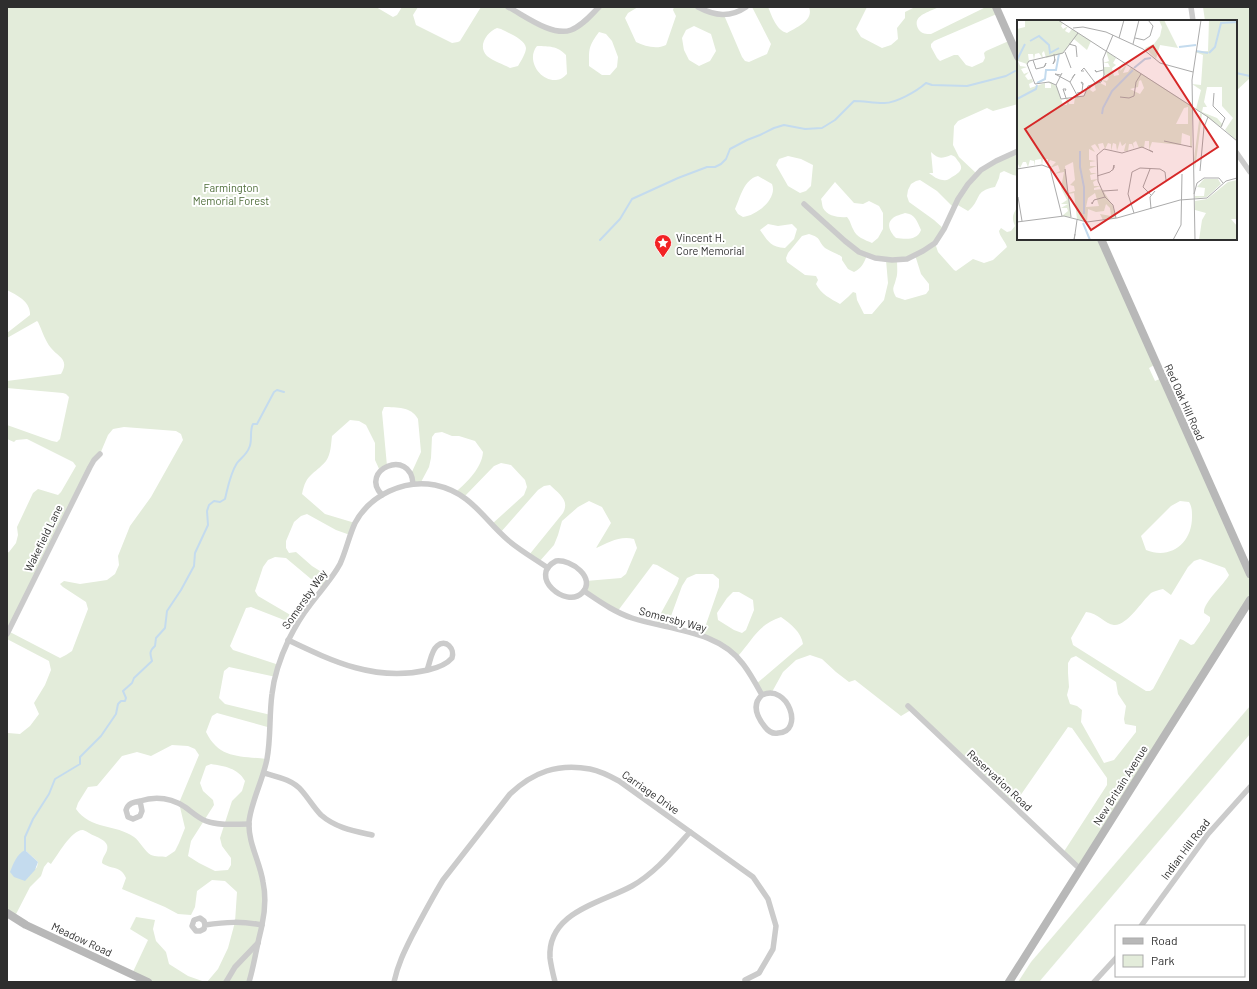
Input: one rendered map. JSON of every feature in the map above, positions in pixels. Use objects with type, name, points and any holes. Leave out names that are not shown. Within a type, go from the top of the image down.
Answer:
[{"type":"street","points":[[510,7],[542,26],[558,32],[570,31],[580,25],[599,7]]},
{"type":"street","points":[[698,7],[707,12],[724,15],[746,7]]},
{"type":"street","points":[[996,7],[1017,55]]},
{"type":"street","points":[[1191,7],[1194,20]]},
{"type":"street","points":[[804,204],[845,242],[859,252],[875,258],[886,260],[907,258],[923,252],[935,242],[944,229],[958,199],[968,184],[981,170],[1017,151]]},
{"type":"street","points":[[1237,153],[1250,172]]},
{"type":"street","name":"Red Oak Hill Road","points":[[1101,240],[1250,574]]},
{"type":"street","name":"Wakefield Lane","points":[[7,634],[90,467],[100,454]]},
{"type":"street","points":[[382,495],[377,488],[376,482],[380,471],[384,467],[396,464],[402,466],[411,474],[413,484]]},
{"type":"street","name":"Somersby Way","points":[[249,982],[257,951],[265,901],[264,887],[249,824],[251,810],[264,773],[270,744],[272,692],[279,665],[288,640],[305,612],[335,572],[359,517],[371,503],[382,495],[400,487],[413,484],[441,486],[464,497],[479,509],[509,541],[548,568]]},
{"type":"street","points":[[556,561],[561,561],[572,565],[584,576],[586,586],[584,591],[577,597],[572,598],[567,598],[558,593],[546,581],[546,572],[548,568],[556,561]]},
{"type":"street","name":"Somersby Way","points":[[584,591],[622,614],[632,618],[697,634],[730,650],[742,663],[762,695]]},
{"type":"street","name":"New Britain Avenue","points":[[1009,982],[1250,600]]},
{"type":"street","points":[[288,640],[332,661],[364,670],[398,674],[414,673],[438,668],[450,660],[453,655],[452,648],[444,643],[436,647],[427,670]]},
{"type":"street","points":[[772,692],[777,694],[785,702],[791,712],[792,717],[792,723],[786,731],[781,733],[772,733],[761,722],[755,707],[762,695],[772,692]]},
{"type":"street","name":"Reservation Road","points":[[908,706],[1080,869]]},
{"type":"street","name":"Carriage Drive","points":[[394,982],[397,966],[426,907],[443,880],[510,794],[533,776],[546,770],[560,768],[590,769],[619,781],[753,877],[768,899],[776,926],[773,949],[759,973],[745,980]]},
{"type":"street","points":[[264,773],[283,778],[297,786],[322,816],[330,822],[348,830],[372,835]]},
{"type":"street","name":"Indian Hill Road","points":[[1142,925],[1208,834],[1250,787]]},
{"type":"street","points":[[140,801],[155,798],[168,799],[179,804],[205,821],[218,824],[249,824]]},
{"type":"street","points":[[555,982],[550,957],[555,935],[560,926],[575,912],[631,886],[645,877],[659,866],[690,832]]},
{"type":"street","name":"Meadow Road","points":[[7,913],[26,925],[148,982]]},
{"type":"street","points":[[205,924],[241,922],[262,925]]},
{"type":"street","points":[[226,982],[235,967],[258,943]]},
{"type":"street","points":[[1094,982],[1115,959]]},
{"type":"green space","name":"Farmington Memorial Forest","points":[[7,7],[376,7],[393,17],[397,15],[402,7],[418,7],[413,15],[416,25],[452,43],[460,41],[481,7],[508,7],[542,26],[570,31],[599,7],[638,7],[628,13],[625,18],[636,42],[647,46],[658,47],[666,45],[676,16],[673,10],[674,7],[698,7],[724,15],[742,57],[745,61],[749,62],[767,54],[771,44],[752,7],[768,7],[777,26],[787,33],[800,26],[807,20],[810,12],[809,7],[867,7],[856,29],[861,37],[882,48],[891,45],[898,39],[897,28],[905,18],[905,12],[915,7],[939,7],[922,15],[917,21],[920,31],[924,34],[931,34],[986,7],[996,7],[999,13],[934,41],[931,44],[931,47],[940,61],[954,55],[958,55],[966,65],[972,67],[983,62],[985,58],[984,53],[986,51],[1011,40],[1017,55],[1017,104],[993,111],[987,108],[958,121],[954,126],[953,145],[959,157],[977,174],[1017,152],[1017,176],[1004,171],[1000,173],[995,187],[980,193],[975,203],[968,211],[956,204],[954,208],[937,191],[920,180],[911,184],[908,190],[907,196],[909,202],[944,229],[935,243],[938,252],[956,271],[973,259],[984,263],[993,260],[1007,247],[999,231],[1001,228],[1007,232],[1011,231],[1015,226],[1013,216],[1017,208],[1017,240],[1101,240],[1156,364],[1149,368],[1155,381],[1162,378],[1250,574],[1250,600],[1080,869],[1063,853],[1107,785],[1107,778],[1072,728],[1068,727],[1013,806],[911,710],[901,716],[855,680],[849,682],[822,659],[810,655],[796,660],[783,672],[772,692],[762,695],[756,684],[803,644],[798,632],[792,625],[781,617],[766,624],[737,657],[702,636],[719,587],[719,579],[713,574],[696,574],[687,578],[682,586],[667,627],[655,624],[679,578],[653,564],[617,612],[584,591],[586,581],[621,578],[626,574],[637,548],[634,539],[624,538],[614,540],[596,548],[611,523],[602,507],[589,501],[578,507],[562,521],[554,545],[539,562],[529,555],[563,513],[565,504],[560,494],[550,485],[544,486],[538,490],[500,533],[492,524],[524,495],[527,487],[525,480],[511,465],[501,463],[494,466],[464,497],[456,492],[477,469],[483,452],[475,441],[459,436],[452,436],[442,432],[435,433],[432,437],[429,467],[420,484],[413,484],[411,474],[421,452],[418,419],[412,412],[403,408],[384,407],[382,412],[387,466],[380,471],[375,460],[375,443],[366,425],[359,421],[350,420],[332,436],[328,458],[322,466],[308,478],[302,494],[325,514],[355,523],[350,535],[336,530],[307,514],[301,516],[294,522],[286,541],[286,548],[289,553],[296,552],[312,566],[331,578],[323,589],[286,558],[275,557],[268,560],[263,567],[255,591],[258,596],[299,620],[297,625],[251,607],[246,608],[230,646],[233,650],[279,665],[276,677],[229,667],[224,671],[219,698],[225,704],[271,715],[271,728],[217,713],[212,716],[206,732],[211,741],[224,752],[239,756],[267,759],[249,824],[265,901],[249,982],[207,982],[218,969],[228,948],[235,922],[237,892],[225,881],[212,880],[197,891],[195,907],[191,915],[178,914],[122,889],[126,878],[124,874],[119,869],[102,863],[107,850],[106,843],[102,839],[83,830],[74,834],[51,864],[48,862],[44,867],[41,876],[30,887],[14,918],[7,913],[7,737],[8,733],[20,734],[30,726],[39,714],[34,703],[45,685],[51,670],[49,661],[7,639],[7,553],[16,543],[18,535],[17,527],[33,493],[38,489],[58,495],[76,466],[73,462],[27,439],[16,440],[14,442],[7,439],[7,425],[57,442],[60,439],[69,397],[63,393],[7,388],[7,381],[61,374],[64,365],[62,359],[45,339],[37,321],[7,338],[7,333],[30,315],[28,306],[19,297],[7,290]],"holes":[[[694,26],[711,34],[716,51],[710,61],[699,66],[689,60],[684,50],[682,38],[686,30]],[[497,28],[501,29],[512,34],[523,42],[526,50],[518,66],[510,68],[487,56],[484,52],[483,44],[484,40]],[[599,32],[606,34],[612,41],[618,57],[617,67],[610,75],[602,75],[589,66],[589,52],[593,41]],[[537,46],[556,48],[566,55],[567,74],[560,79],[550,79],[544,77],[536,68],[534,63],[534,51]],[[931,152],[940,158],[951,155],[954,156],[961,166],[959,172],[947,180],[936,178],[929,173],[933,173]],[[788,156],[801,159],[813,165],[811,186],[806,191],[800,193],[788,186],[776,165],[779,159]],[[758,176],[772,184],[773,190],[772,195],[765,206],[754,214],[743,217],[738,214],[735,209],[749,181]],[[835,182],[854,203],[863,204],[869,201],[879,206],[883,213],[883,229],[878,238],[872,243],[861,238],[854,232],[847,217],[837,217],[827,213],[823,208],[821,199]],[[905,213],[915,218],[921,230],[914,238],[896,238],[889,226],[889,223],[893,218]],[[768,224],[778,226],[792,224],[797,229],[794,239],[785,248],[773,245],[767,240],[760,230]],[[809,234],[818,238],[825,248],[842,257],[842,260],[848,269],[854,272],[859,269],[867,255],[886,260],[888,283],[884,300],[872,314],[864,314],[857,300],[856,293],[853,292],[840,304],[826,296],[821,291],[816,284],[818,280],[816,276],[805,275],[787,262],[786,258],[788,253],[802,236]],[[915,255],[921,274],[929,284],[929,290],[926,294],[905,300],[896,297],[893,290],[897,275],[897,260]],[[124,427],[176,431],[181,434],[183,440],[151,497],[130,526],[118,556],[119,565],[115,574],[107,580],[80,584],[64,581],[60,584],[86,602],[88,609],[72,651],[60,658],[8,631],[94,460],[100,454],[108,435],[113,429]],[[1180,501],[1189,502],[1192,511],[1191,526],[1184,542],[1178,547],[1172,551],[1155,553],[1146,550],[1141,536],[1171,506]],[[1200,559],[1225,568],[1229,575],[1207,604],[1204,613],[1210,617],[1210,621],[1194,644],[1191,645],[1180,639],[1153,689],[1150,691],[1146,691],[1073,645],[1071,638],[1086,612],[1094,614],[1114,625],[1124,622],[1151,593],[1163,589],[1171,595],[1188,567],[1194,561]],[[733,592],[739,592],[753,600],[754,610],[746,630],[742,633],[718,620],[717,613]],[[1076,656],[1116,682],[1118,694],[1126,706],[1124,719],[1125,724],[1136,726],[1136,732],[1114,760],[1104,763],[1081,722],[1082,710],[1077,706],[1070,704],[1067,695],[1069,687],[1068,663],[1071,658]],[[172,745],[188,746],[195,749],[199,755],[179,803],[185,828],[175,851],[166,857],[151,855],[134,837],[119,830],[96,824],[82,816],[76,809],[88,787],[97,786],[122,756],[137,752],[151,756]],[[211,764],[235,770],[245,781],[242,791],[232,801],[220,838],[222,846],[231,858],[231,865],[228,870],[215,871],[188,856],[191,841],[214,805],[213,800],[203,791],[200,783],[206,766]],[[25,850],[38,862],[37,867],[30,874]]]},
{"type":"green space","points":[[1203,7],[1250,7],[1250,78],[1237,90],[1237,20],[1205,20]]},
{"type":"green space","points":[[1250,706],[1250,734],[1039,982],[1018,982],[1031,962]]},
{"type":"green space","points":[[136,917],[155,920],[153,929],[156,941],[166,952],[169,964],[188,976],[205,982],[148,982],[132,974],[148,940],[130,929]]},
{"type":"water","points":[[25,850],[38,862],[35,870],[25,881],[14,877],[10,872],[18,857]]},
{"type":"waterway","points":[[600,240],[620,219],[632,199],[678,178],[707,167],[715,167],[726,159],[730,149],[774,128],[784,125],[805,129],[822,128],[835,120],[854,101],[888,103],[906,96],[926,83],[932,85],[967,86],[1006,76],[1015,71]]},
{"type":"waterway","points":[[1237,73],[1250,76]]},
{"type":"waterway","points":[[25,852],[25,837],[33,819],[49,794],[55,779],[80,764],[80,757],[101,736],[116,714],[118,704],[121,701],[125,701],[126,698],[123,691],[152,661],[150,654],[155,646],[156,638],[165,628],[167,611],[181,590],[194,566],[195,553],[208,525],[207,511],[209,505],[214,501],[220,502],[225,499],[235,467],[247,452],[250,445],[253,424],[257,424],[274,392],[277,390],[284,392]]},
{"type":"place","name":"Vincent H. Core Memorial","points":[[663,258]]}]
